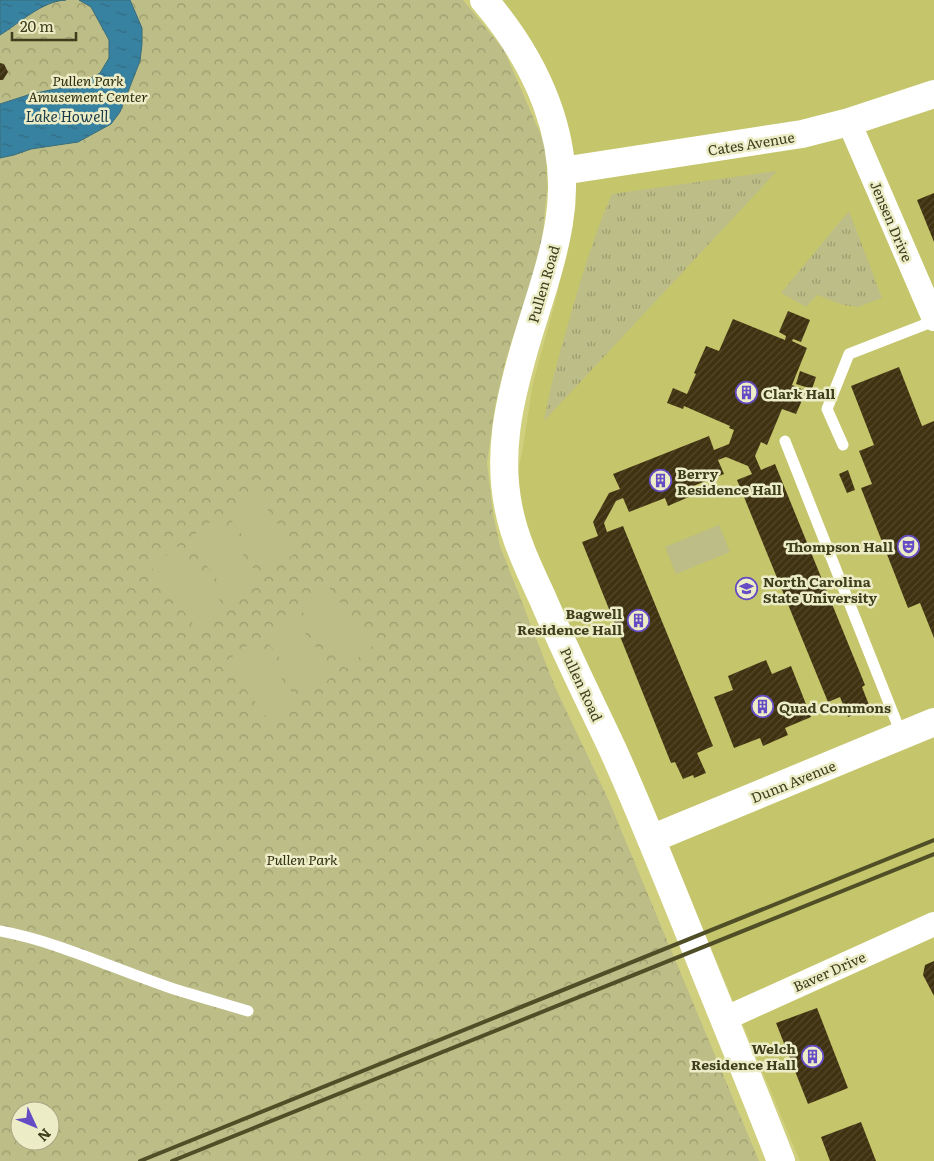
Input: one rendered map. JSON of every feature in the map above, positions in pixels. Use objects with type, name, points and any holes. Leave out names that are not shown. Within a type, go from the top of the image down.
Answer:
[{"type":"main road","name":"Pullen Road","points":[[484,0],[514,38],[541,89],[559,143],[562,171],[560,222],[548,274],[511,395],[506,427],[504,471],[509,510],[520,549],[613,751],[651,839],[781,1161]]},
{"type":"main road","name":"Cates Avenue","points":[[562,171],[802,134],[849,122],[934,94]]},
{"type":"main road","name":"Dunn Avenue","points":[[651,839],[934,722]]},
{"type":"street","name":"Jensen Drive","points":[[849,122],[934,320]]},
{"type":"street","name":"Baver Drive","points":[[724,1019],[934,924]]},
{"type":"lane","points":[[843,445],[827,409],[849,354],[934,320]]},
{"type":"lane","points":[[785,440],[902,736]]},
{"type":"lane","points":[[0,931],[93,959],[170,988],[248,1010]]},
{"type":"shaded area","name":"North Carolina State University","points":[[487,0],[934,0],[934,1161],[800,1161],[686,888],[509,510],[522,453],[533,383],[559,288],[530,46]]},
{"type":"green space","name":"Pullen Park","points":[[0,0],[463,0],[504,50],[543,140],[547,190],[541,251],[506,359],[495,406],[487,463],[493,514],[500,546],[555,687],[609,801],[759,1161],[0,1161]]},
{"type":"green space","points":[[777,171],[544,421],[555,371],[578,289],[605,209],[612,194]]},
{"type":"green space","points":[[849,211],[882,298],[858,307],[843,305],[817,295],[806,307],[781,293]]},
{"type":"green space","points":[[253,490],[298,551],[270,572],[225,512]]},
{"type":"green space","points":[[216,518],[261,579],[233,600],[187,540]]},
{"type":"green space","points":[[719,525],[730,552],[676,574],[665,547]]},
{"type":"green space","points":[[179,546],[224,606],[196,628],[151,567]]},
{"type":"green space","points":[[328,586],[373,646],[345,668],[299,607]]},
{"type":"green space","points":[[291,614],[336,674],[308,695],[262,635]]},
{"type":"green space","points":[[254,641],[299,702],[271,723],[225,662]]},
{"type":"water","points":[[0,0],[66,0],[57,1],[40,8],[0,35]]},
{"type":"water","name":"Lake Howell","points":[[79,0],[130,0],[142,28],[140,61],[120,112],[111,124],[78,142],[31,149],[0,158],[0,104],[31,94],[80,84],[100,73],[109,58],[109,40],[91,7]]},
{"type":"building","points":[[0,63],[4,64],[8,72],[3,80],[0,80]]},
{"type":"building","points":[[934,193],[934,242],[917,200]]},
{"type":"building","points":[[788,311],[810,320],[801,342],[793,339],[792,341],[807,348],[792,385],[806,391],[796,414],[782,409],[767,445],[761,442],[755,456],[761,470],[775,464],[865,685],[862,687],[869,705],[859,709],[860,712],[848,717],[840,697],[828,702],[737,480],[752,474],[748,466],[726,457],[718,460],[724,474],[688,488],[691,496],[668,506],[665,498],[629,512],[623,498],[616,501],[604,523],[607,532],[623,526],[713,746],[697,753],[706,773],[694,778],[693,775],[683,779],[675,762],[671,763],[582,542],[598,536],[593,522],[609,493],[620,489],[613,474],[709,436],[714,450],[729,444],[734,430],[729,428],[730,426],[684,406],[683,409],[667,403],[673,388],[687,394],[706,346],[719,351],[733,319],[785,340],[786,336],[779,332]]},
{"type":"building","name":"Thompson Hall","points":[[899,367],[922,426],[934,421],[934,638],[920,603],[908,608],[861,488],[872,484],[859,451],[874,445],[851,386]]},
{"type":"building","points":[[800,371],[816,377],[812,389],[796,384]]},
{"type":"building","points":[[848,470],[855,490],[847,493],[839,474]]},
{"type":"building","name":"Quad Commons","points":[[766,660],[772,674],[791,666],[811,717],[785,728],[788,735],[763,746],[760,738],[734,748],[714,697],[733,690],[728,676]]},
{"type":"building","points":[[934,961],[934,996],[923,975],[925,965]]},
{"type":"building","name":"Welch Residence Hall","points":[[817,1008],[848,1088],[808,1104],[776,1023]]},
{"type":"building","points":[[861,1122],[876,1161],[830,1161],[821,1137]]},
{"type":"railway","points":[[140,1161],[934,840]]},
{"type":"railway","points":[[172,1161],[934,854]]},
{"type":"place","name":"Clark Hall","points":[[747,393]]},
{"type":"place","name":"Berry Residence Hall","points":[[661,481]]},
{"type":"place","name":"Thompson Hall","points":[[909,546]]},
{"type":"place","name":"North Carolina State University","points":[[747,589]]},
{"type":"place","name":"Bagwell Residence Hall","points":[[638,621]]},
{"type":"place","name":"Quad Commons","points":[[763,707]]},
{"type":"place","name":"Welch Residence Hall","points":[[812,1056]]},
{"type":"park label","name":"Pullen Park Amusement Center","points":[[88,88]]}]
